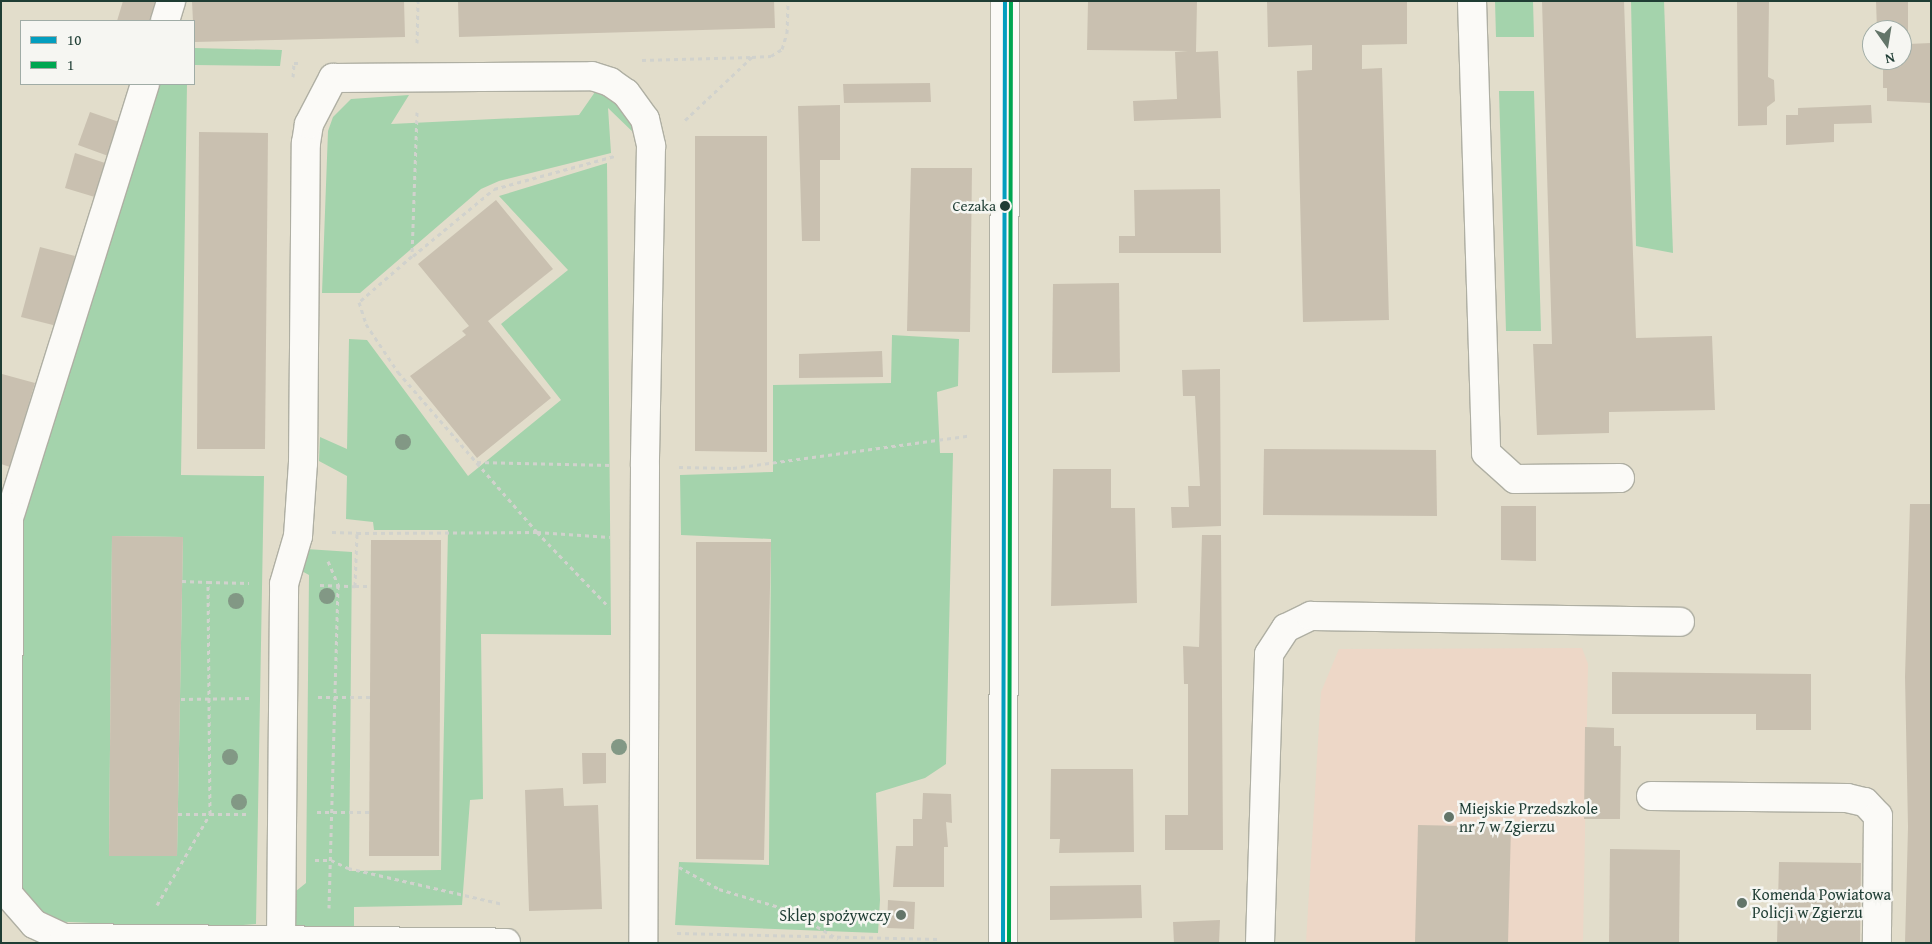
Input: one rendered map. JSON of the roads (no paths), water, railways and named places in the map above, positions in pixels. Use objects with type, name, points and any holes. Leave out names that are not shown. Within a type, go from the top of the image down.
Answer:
[{"type":"street","points":[[165,20],[171,1]]},
{"type":"street","points":[[1003,943],[1005,1]]},
{"type":"street","points":[[1472,1],[1486,453],[1514,479],[1620,478]]},
{"type":"street","points":[[281,940],[284,584],[298,536],[304,463],[306,143],[309,124],[333,78],[592,76],[610,82],[626,93],[644,119],[651,146],[645,466],[643,943]]},
{"type":"street","points":[[145,85],[9,517],[8,894],[34,924],[64,938],[506,943]]},
{"type":"street","points":[[1260,943],[1269,654],[1286,628],[1312,616],[1680,622]]},
{"type":"street","points":[[1651,796],[1847,798],[1865,802],[1878,816],[1877,943]]},
{"type":"place","name":"Cezaka","points":[[1005,206]]},
{"type":"place","name":"Miejskie Przedszkole nr 7 w Zgierzu","points":[[1449,817]]},
{"type":"place","name":"Komenda Powiatowa Policji w Zgierzu","points":[[1742,903]]},
{"type":"place","name":"Sklep spożywczy","points":[[901,915]]}]
